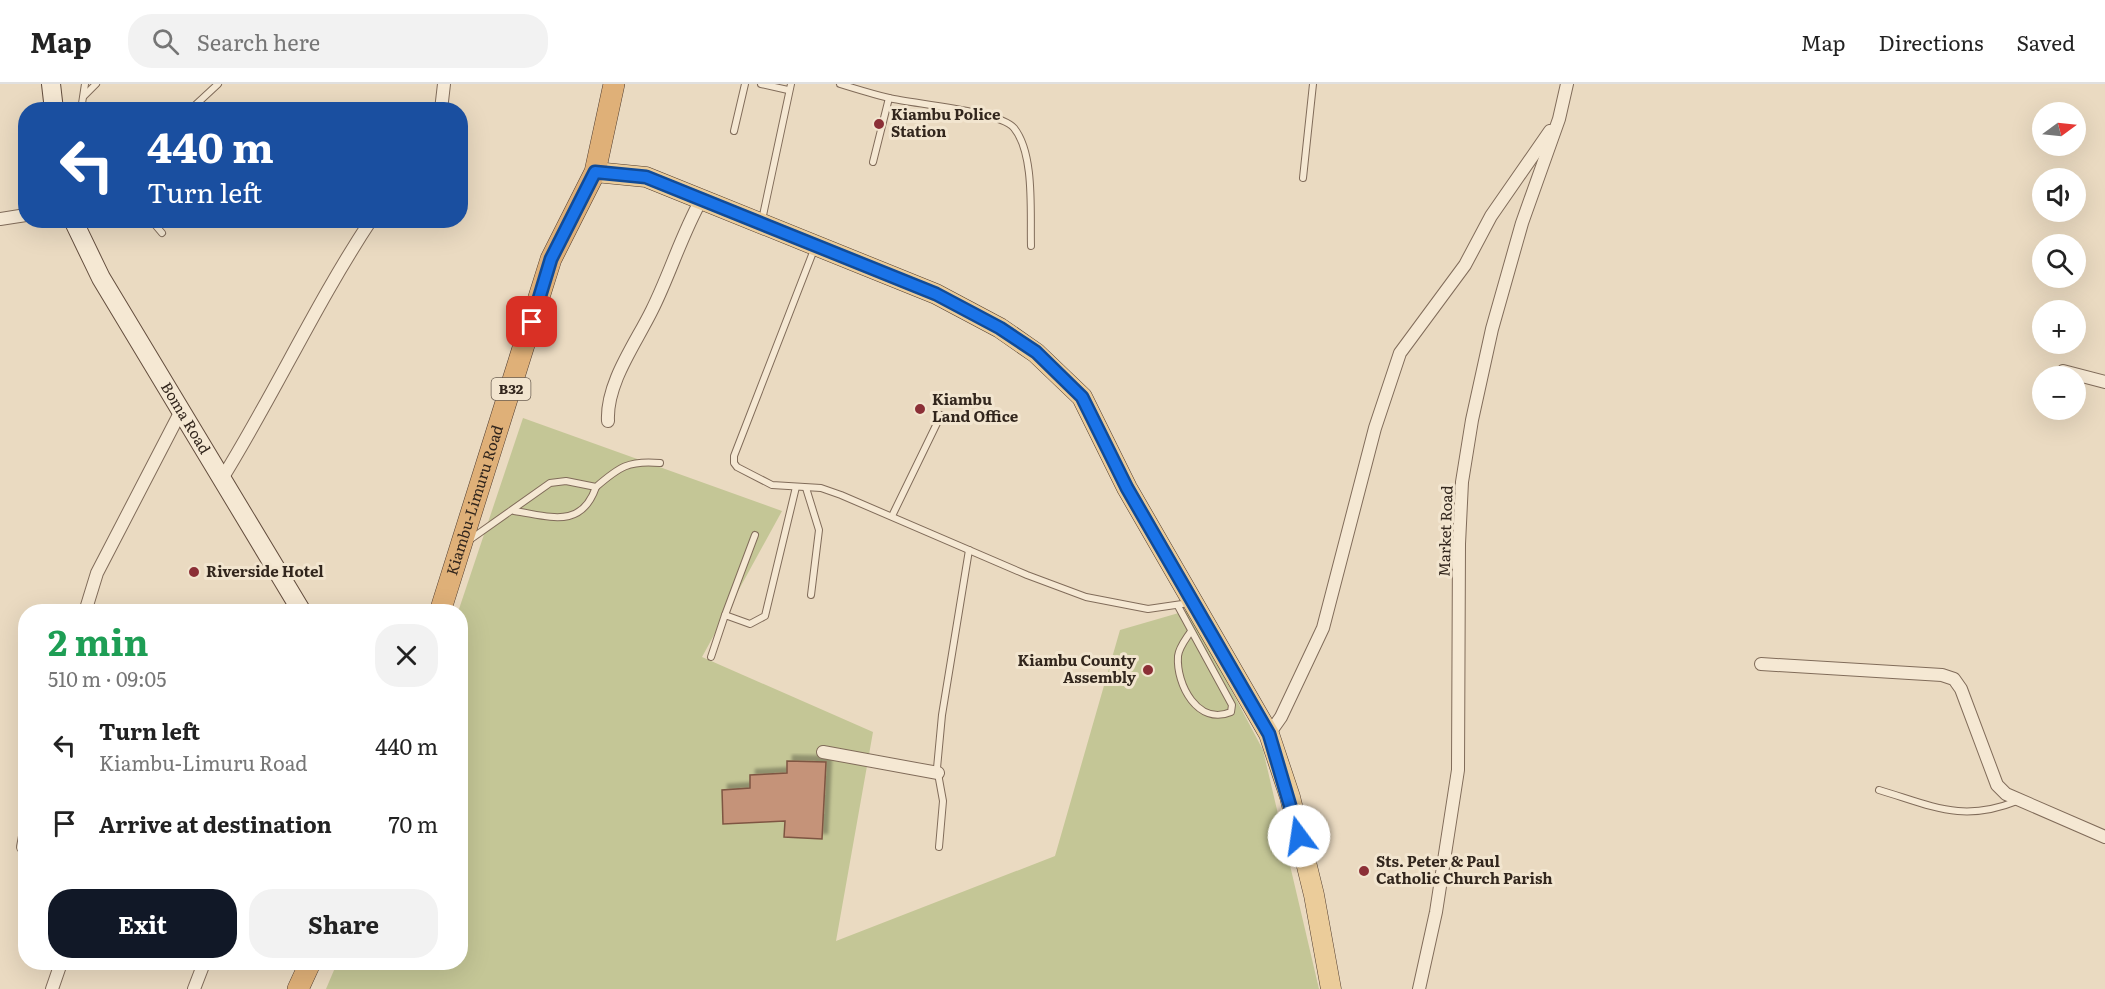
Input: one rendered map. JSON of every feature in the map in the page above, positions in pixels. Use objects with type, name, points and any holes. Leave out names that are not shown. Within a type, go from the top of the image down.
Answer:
[{"type":"highway","name":"Kiambu-Limuru Road","points":[[443,604],[551,259],[595,172],[614,84]]},
{"type":"highway","points":[[297,989],[306,970]]},
{"type":"main road","points":[[51,84],[53,102]]},
{"type":"main road","points":[[595,172],[646,177],[936,294],[1000,328],[1036,352],[1082,397],[1186,604],[1269,734],[1290,797],[1314,896],[1331,989]]},
{"type":"main road","name":"Boma Road","points":[[78,228],[101,278],[223,477],[297,604]]},
{"type":"street","points":[[442,102],[444,84]]},
{"type":"street","name":"Market Road","points":[[1419,989],[1436,912],[1458,770],[1459,544],[1462,482],[1472,420],[1492,329],[1522,224],[1559,119],[1567,84]]},
{"type":"street","points":[[1269,734],[1281,717],[1323,628],[1375,428],[1400,353],[1465,265],[1491,216],[1559,119]]},
{"type":"street","points":[[608,421],[607,409],[616,384],[653,309],[686,227],[701,200]]},
{"type":"street","points":[[0,219],[18,216]]},
{"type":"street","points":[[223,477],[256,424],[366,228]]},
{"type":"street","points":[[2086,377],[2105,382]]},
{"type":"street","points":[[87,604],[97,573],[182,409]]},
{"type":"street","points":[[1761,664],[1942,675],[1954,679],[1961,689],[1997,785],[2018,801],[2105,837]]},
{"type":"street","points":[[823,752],[938,773]]},
{"type":"street","points":[[51,989],[57,970]]},
{"type":"street","points":[[194,989],[201,970]]},
{"type":"lane","points":[[82,102],[86,84]]},
{"type":"lane","points":[[83,97],[96,84]]},
{"type":"lane","points":[[199,102],[218,84]]},
{"type":"lane","points":[[734,131],[745,84]]},
{"type":"lane","points":[[761,84],[790,87],[761,223]]},
{"type":"lane","points":[[840,84],[889,98],[996,117],[1013,126],[1021,142],[1028,171],[1031,246]]},
{"type":"lane","points":[[1303,178],[1313,84]]},
{"type":"lane","points":[[873,162],[889,98]]},
{"type":"lane","points":[[158,228],[162,233]]},
{"type":"lane","points":[[815,247],[734,456],[734,463],[737,467],[772,485],[822,488],[1036,579],[1114,604],[1148,609],[1186,604],[1191,631],[1232,705],[1231,712],[1213,716],[1203,711],[1188,696],[1179,669],[1178,655],[1191,631]]},
{"type":"lane","points":[[892,516],[941,415]]},
{"type":"lane","points":[[514,511],[561,518],[573,516],[584,510],[596,487],[613,473],[633,462],[660,463]]},
{"type":"lane","points":[[462,545],[514,511],[536,491],[550,483],[566,481],[596,487]]},
{"type":"lane","points":[[725,615],[750,624],[765,616],[796,487]]},
{"type":"lane","points":[[806,488],[819,530],[811,596]]},
{"type":"lane","points":[[711,657],[755,535]]},
{"type":"lane","points":[[939,847],[943,801],[938,773],[942,715],[969,550]]},
{"type":"lane","points":[[1880,790],[1948,811],[1973,814],[2018,801]]},
{"type":"green space","points":[[523,418],[782,511],[702,657],[873,732],[836,941],[1055,856],[1120,630],[1189,610],[1263,750],[1319,989],[326,989],[334,970],[468,970],[468,604],[461,604]]},
{"type":"building","points":[[787,761],[826,762],[822,839],[784,837],[785,821],[723,824],[722,790],[750,788],[750,775],[787,773]]},
{"type":"place","name":"Kiambu Police Station","points":[[879,124]]},
{"type":"place","name":"Kiambu Land Office","points":[[920,409]]},
{"type":"place","name":"Riverside Hotel","points":[[194,572]]},
{"type":"place","name":"Kiambu County Assembly","points":[[1148,670]]},
{"type":"place","name":"Sts. Peter & Paul Catholic Church Parish","points":[[1364,871]]},
{"type":"route","points":[[532,322],[551,259],[595,172],[646,177],[936,294],[1000,328],[1036,352],[1082,397],[1127,488],[1269,734],[1290,797],[1299,836]]}]
